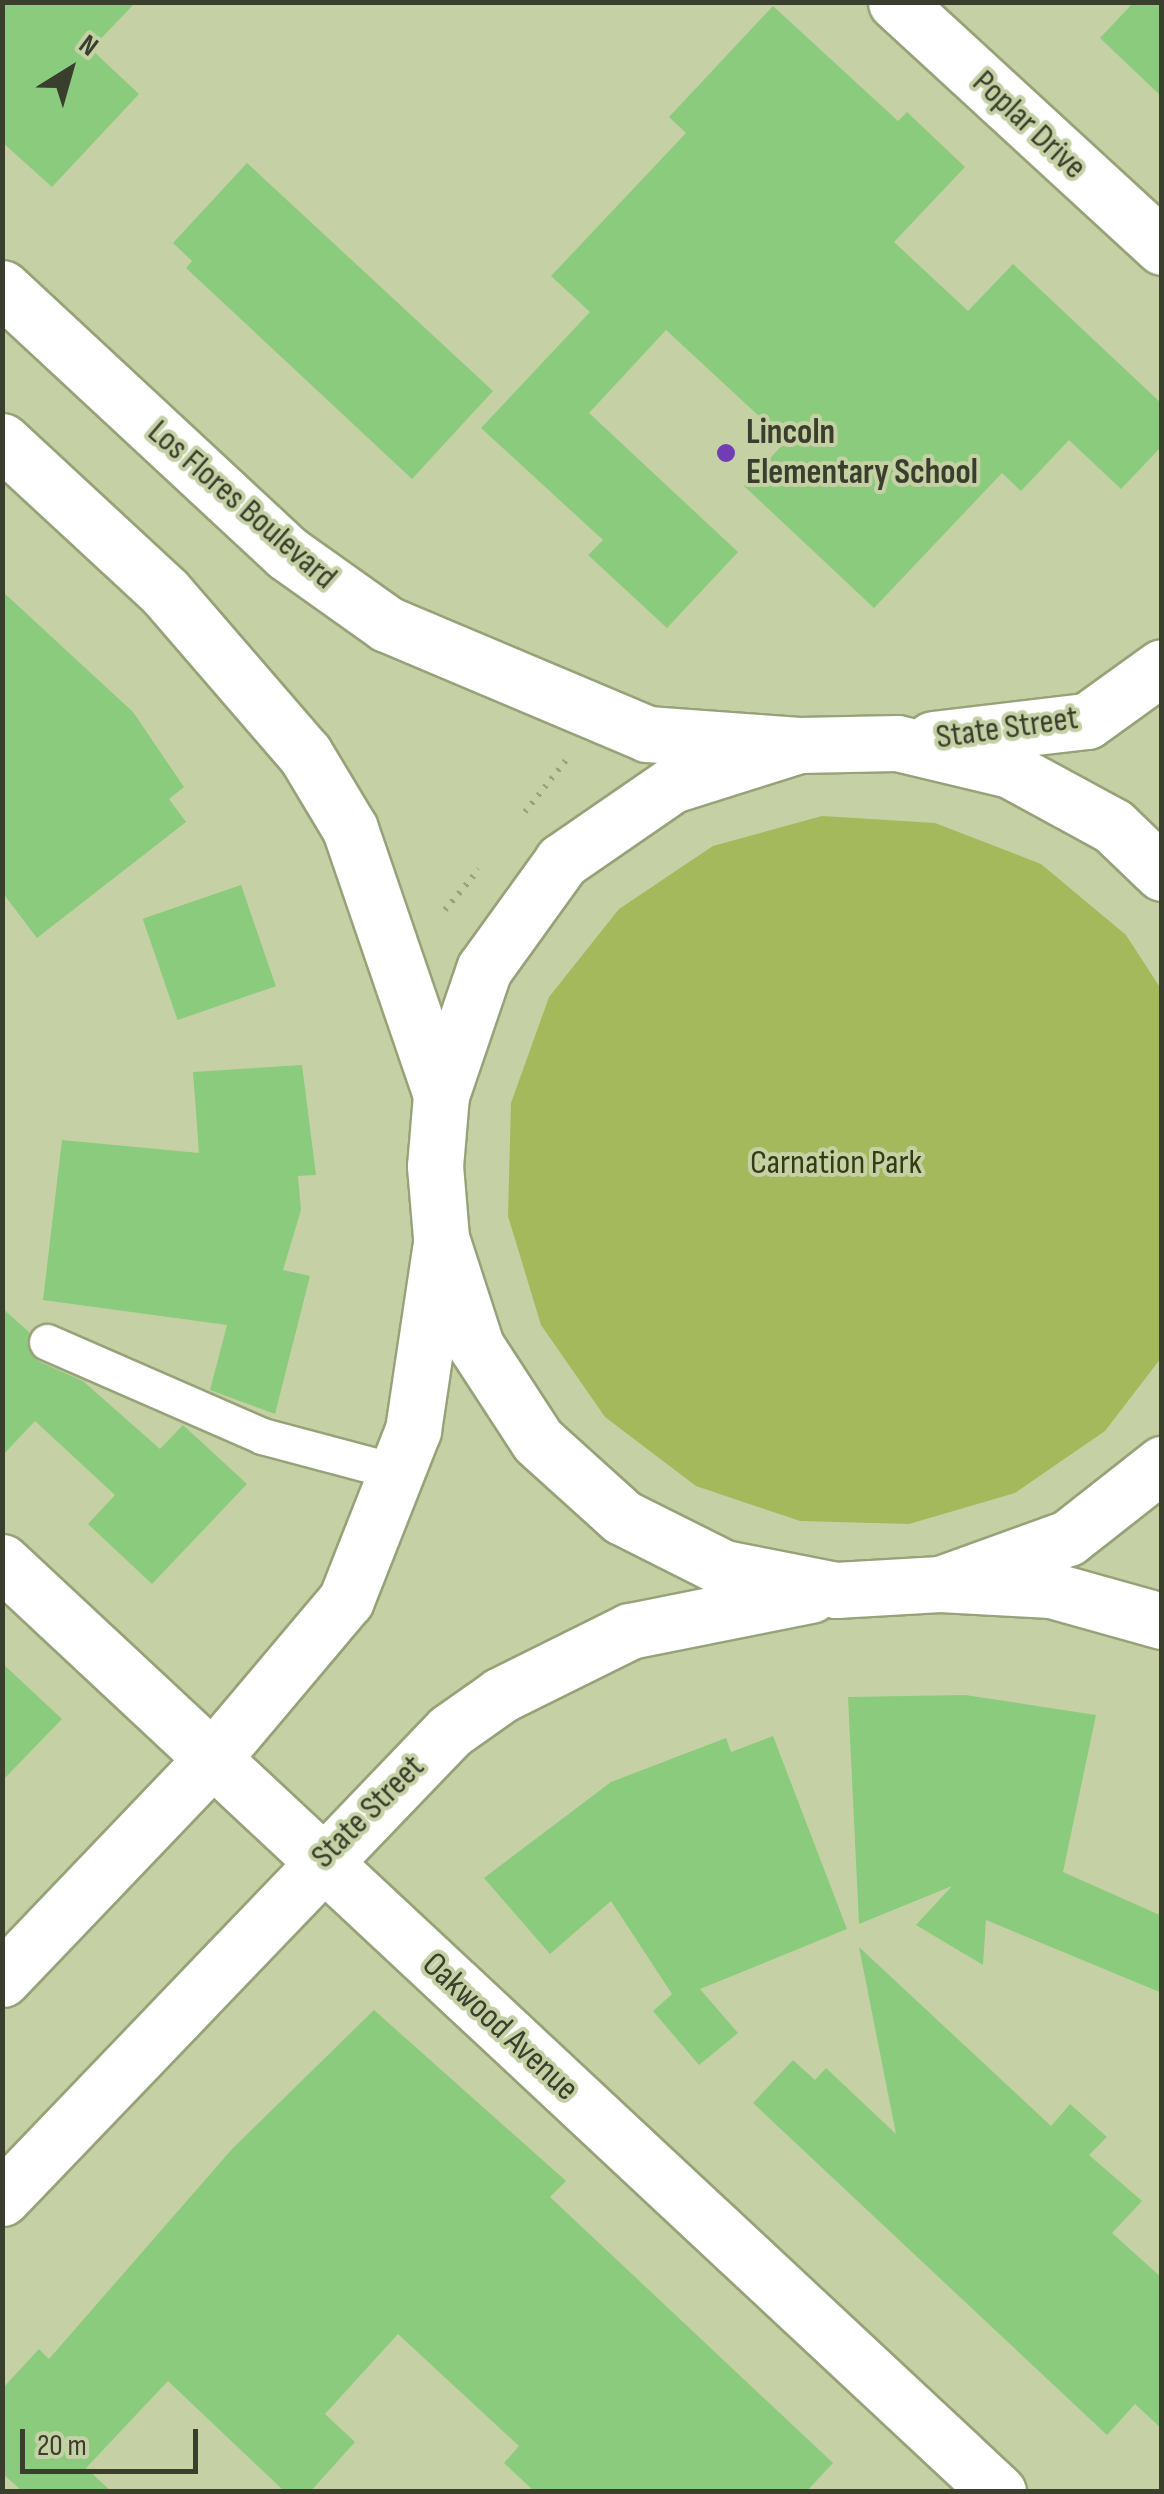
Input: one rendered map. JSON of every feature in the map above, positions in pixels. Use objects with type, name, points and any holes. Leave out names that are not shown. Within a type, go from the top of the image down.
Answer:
[{"type":"main road","name":"Poplar Drive","points":[[896,2],[1162,248]]},
{"type":"main road","name":"Los Flores Boulevard","points":[[2,288],[287,553],[387,624],[647,734],[799,745]]},
{"type":"main road","points":[[2,441],[165,592],[305,754],[350,829],[441,1095],[442,1238],[413,1430],[346,1600],[212,1759],[2,1980]]},
{"type":"main road","name":"State Street","points":[[897,744],[1086,721],[1162,667]]},
{"type":"main road","points":[[441,1095],[484,968],[562,861],[672,785],[799,745],[897,744],[1010,770],[1113,826],[1162,874]]},
{"type":"main road","points":[[442,1238],[476,1346],[538,1442],[622,1517],[724,1568],[836,1590],[940,1584],[1051,1590],[1162,1621]]},
{"type":"main road","points":[[940,1584],[1068,1538],[1162,1464]]},
{"type":"main road","name":"Oakwood Avenue","points":[[2,1562],[998,2492]]},
{"type":"main road","name":"State Street","points":[[2,2198],[320,1859],[450,1732],[501,1695],[630,1631],[836,1590]]},
{"type":"lane","points":[[48,1342],[262,1436],[397,1472]]},
{"type":"green space","name":"Carnation Park","points":[[822,816],[935,823],[1041,864],[1126,935],[1161,989],[1161,1358],[1105,1431],[1015,1493],[909,1524],[800,1521],[696,1486],[605,1417],[541,1325],[508,1216],[511,1103],[549,997],[619,909],[713,846]]},
{"type":"building","points":[[2,2],[136,2],[91,49],[139,94],[52,187],[2,142]]},
{"type":"building","points":[[1134,2],[1162,2],[1162,97],[1100,38]]},
{"type":"building","points":[[773,6],[898,121],[907,112],[965,167],[894,242],[968,311],[1013,264],[1162,404],[1162,446],[1121,489],[1069,440],[1021,491],[1002,473],[874,608],[744,486],[786,441],[666,330],[589,413],[738,552],[667,628],[588,555],[603,540],[481,428],[590,312],[551,276],[686,133],[669,117]]},
{"type":"building","points":[[247,163],[493,391],[412,479],[186,268],[192,261],[173,243]]},
{"type":"building","points":[[2,591],[133,712],[184,787],[169,799],[186,822],[37,938],[2,892]]},
{"type":"building","points":[[241,885],[276,986],[178,1020],[143,919]]},
{"type":"building","points":[[302,1065],[316,1175],[298,1176],[301,1210],[283,1270],[310,1276],[275,1414],[210,1390],[227,1325],[43,1300],[62,1140],[199,1153],[193,1072]]},
{"type":"building","points":[[2,1308],[29,1332],[38,1361],[83,1381],[160,1449],[183,1425],[247,1484],[152,1584],[88,1524],[115,1495],[35,1421],[2,1456]]},
{"type":"building","points":[[2,1663],[62,1719],[2,1781]]},
{"type":"building","points":[[965,1695],[1096,1715],[1063,1872],[1162,1916],[1162,1993],[986,1920],[983,1965],[916,1925],[952,1886],[859,1924],[848,1697]]},
{"type":"building","points":[[773,1736],[847,1929],[700,1989],[738,2033],[699,2065],[653,2011],[672,1994],[611,1901],[550,1954],[484,1878],[611,1782],[726,1738],[731,1752]]},
{"type":"building","points":[[859,1947],[1051,2126],[1070,2104],[1107,2137],[1089,2155],[1142,2201],[1112,2233],[1162,2278],[1162,2429],[1135,2404],[1107,2435],[753,2103],[793,2060],[815,2080],[826,2068],[896,2134]]},
{"type":"building","points":[[374,2010],[566,2181],[550,2197],[833,2463],[806,2492],[535,2492],[504,2463],[519,2446],[398,2334],[325,2414],[355,2442],[310,2492],[285,2492],[168,2381],[86,2468],[112,2492],[23,2492],[2,2473],[2,2389],[39,2349],[49,2359],[232,2149]]},
{"type":"place","name":"Lincoln Elementary School","points":[[726,453]]}]
